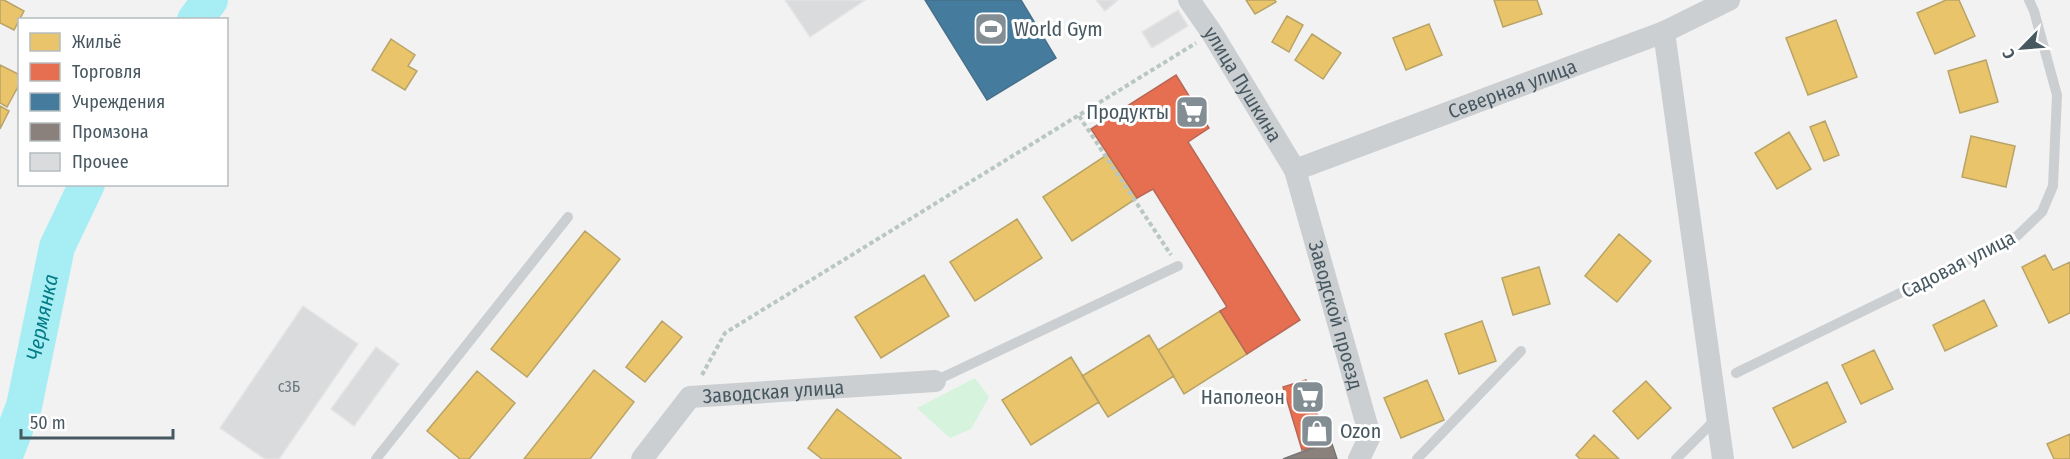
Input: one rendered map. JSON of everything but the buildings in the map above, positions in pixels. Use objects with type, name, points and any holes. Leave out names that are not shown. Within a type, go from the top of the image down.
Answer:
[{"type":"street","name":"улица Пушкина","points":[[1189,0],[1212,33],[1295,170]]},
{"type":"street","name":"Северная улица","points":[[1295,170],[1664,32],[1699,6],[1729,0]]},
{"type":"street","points":[[1664,32],[1723,459]]},
{"type":"street","name":"Заводской проезд","points":[[1295,170],[1370,436],[1359,459]]},
{"type":"street","name":"Заводская улица","points":[[642,459],[690,397],[935,381]]},
{"type":"lane","name":"Садовая улица","points":[[1736,373],[2000,245],[2017,236],[2042,212],[2053,186],[2057,95],[2029,0]]},
{"type":"lane","points":[[376,459],[568,217]]},
{"type":"lane","points":[[935,381],[1178,266]]},
{"type":"lane","points":[[1417,459],[1521,351]]},
{"type":"lane","points":[[1676,459],[1718,418]]},
{"type":"path","points":[[690,397],[725,333],[1212,33]]},
{"type":"path","points":[[1078,116],[1178,266]]},
{"type":"green space","points":[[975,378],[989,397],[971,429],[950,438],[917,408]]},
{"type":"waterway","name":"Чермянка","points":[[196,18],[210,0]]},
{"type":"waterway","name":"Чермянка","points":[[6,453],[24,406],[57,247],[86,186]]},
{"type":"place","name":"World Gym","points":[[991,29]]},
{"type":"place","name":"Продукты","points":[[1192,112]]},
{"type":"place","name":"Наполеон","points":[[1308,397]]},
{"type":"place","name":"Ozon","points":[[1317,431]]}]
